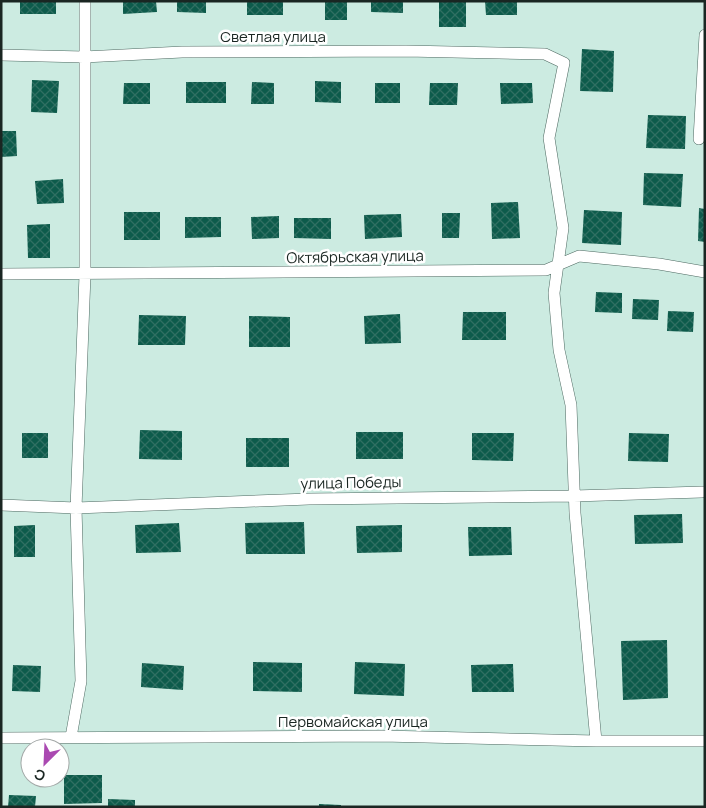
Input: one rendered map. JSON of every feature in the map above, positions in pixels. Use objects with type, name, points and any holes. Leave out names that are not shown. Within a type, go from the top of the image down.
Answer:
[{"type":"street","points":[[70,737],[81,680],[76,508],[85,275],[84,1]]},
{"type":"street","points":[[699,139],[705,35]]},
{"type":"street","name":"Светлая улица","points":[[1,55],[84,57],[212,52],[406,51],[545,54],[564,63],[549,138],[562,228],[557,266]]},
{"type":"street","name":"Октябрьская улица","points":[[1,274],[85,275],[546,270],[579,256],[659,264],[705,272]]},
{"type":"street","points":[[557,266],[554,293],[559,350],[571,405],[574,496],[583,615],[596,741]]},
{"type":"street","name":"улица Победы","points":[[1,505],[76,508],[309,499],[574,496],[702,492]]},
{"type":"street","name":"Первомайская улица","points":[[1,738],[382,736],[596,741],[705,741]]},
{"type":"building","points":[[20,1],[56,1],[56,14],[20,14]]},
{"type":"building","points":[[123,1],[156,1],[157,12],[123,14]]},
{"type":"building","points":[[177,1],[206,1],[206,13],[177,12]]},
{"type":"building","points":[[247,1],[283,1],[283,15],[247,15]]},
{"type":"building","points":[[325,1],[347,1],[347,20],[325,20]]},
{"type":"building","points":[[371,1],[403,1],[403,13],[371,12]]},
{"type":"building","points":[[439,1],[466,1],[466,27],[439,27]]},
{"type":"building","points":[[485,1],[517,1],[517,15],[486,15]]},
{"type":"building","points":[[582,49],[614,51],[613,92],[580,91]]},
{"type":"building","points":[[32,80],[59,81],[57,113],[31,112]]},
{"type":"building","points":[[315,81],[341,82],[341,103],[315,102]]},
{"type":"building","points":[[186,82],[226,82],[226,103],[186,103]]},
{"type":"building","points":[[252,82],[274,83],[274,104],[251,104]]},
{"type":"building","points":[[124,83],[150,83],[150,104],[123,104]]},
{"type":"building","points":[[375,83],[400,83],[400,103],[375,103]]},
{"type":"building","points":[[430,83],[458,83],[457,105],[429,105]]},
{"type":"building","points":[[500,83],[532,83],[533,103],[501,104]]},
{"type":"building","points":[[648,115],[686,116],[685,149],[646,148]]},
{"type":"building","points":[[1,131],[16,131],[17,156],[1,157]]},
{"type":"building","points":[[644,173],[683,174],[681,207],[643,205]]},
{"type":"building","points":[[63,179],[64,203],[37,204],[35,181]]},
{"type":"building","points":[[518,202],[520,238],[492,239],[491,203]]},
{"type":"building","points":[[699,208],[705,209],[705,242],[698,241]]},
{"type":"building","points":[[584,210],[622,212],[621,245],[582,243]]},
{"type":"building","points":[[124,212],[160,212],[160,240],[124,240]]},
{"type":"building","points":[[442,213],[460,213],[459,238],[442,238]]},
{"type":"building","points":[[401,214],[402,237],[365,239],[364,215]]},
{"type":"building","points":[[279,216],[279,238],[252,239],[251,217]]},
{"type":"building","points":[[185,217],[221,217],[221,237],[185,238]]},
{"type":"building","points":[[294,218],[331,218],[331,239],[294,238]]},
{"type":"building","points":[[50,224],[50,258],[28,258],[27,225]]},
{"type":"building","points":[[596,292],[622,293],[622,313],[595,312]]},
{"type":"building","points":[[633,299],[659,300],[658,320],[632,319]]},
{"type":"building","points":[[668,311],[694,312],[693,332],[667,331]]},
{"type":"building","points":[[463,312],[506,312],[506,340],[462,340]]},
{"type":"building","points":[[400,314],[401,343],[365,344],[364,316]]},
{"type":"building","points":[[139,315],[186,316],[185,345],[138,345]]},
{"type":"building","points":[[249,316],[290,317],[290,347],[249,347]]},
{"type":"building","points":[[140,430],[182,431],[182,460],[139,459]]},
{"type":"building","points":[[356,432],[403,432],[403,459],[356,459]]},
{"type":"building","points":[[22,433],[48,433],[48,458],[22,458]]},
{"type":"building","points":[[472,433],[514,433],[513,461],[472,460]]},
{"type":"building","points":[[629,433],[669,434],[668,462],[628,461]]},
{"type":"building","points":[[246,438],[289,438],[289,467],[246,467]]},
{"type":"building","points":[[682,514],[683,543],[635,544],[634,515]]},
{"type":"building","points":[[304,522],[305,554],[246,554],[245,523]]},
{"type":"building","points":[[179,523],[181,552],[136,553],[135,525]]},
{"type":"building","points":[[35,525],[35,557],[14,557],[14,526]]},
{"type":"building","points":[[402,525],[402,552],[357,553],[356,526]]},
{"type":"building","points":[[468,527],[511,527],[512,555],[469,556]]},
{"type":"building","points":[[667,640],[668,698],[623,700],[621,641]]},
{"type":"building","points":[[253,662],[302,663],[302,692],[253,691]]},
{"type":"building","points":[[355,662],[405,664],[404,696],[354,694]]},
{"type":"building","points":[[142,663],[184,666],[183,690],[141,687]]},
{"type":"building","points":[[513,664],[514,692],[472,692],[471,665]]},
{"type":"building","points":[[13,665],[41,666],[40,692],[12,691]]},
{"type":"building","points":[[70,775],[102,775],[102,803],[64,804],[64,788],[70,788]]},
{"type":"building","points":[[9,795],[36,796],[35,807],[8,807]]},
{"type":"building","points":[[108,799],[135,800],[135,807],[108,807]]},
{"type":"building","points":[[319,804],[341,805],[341,807],[319,807]]}]
